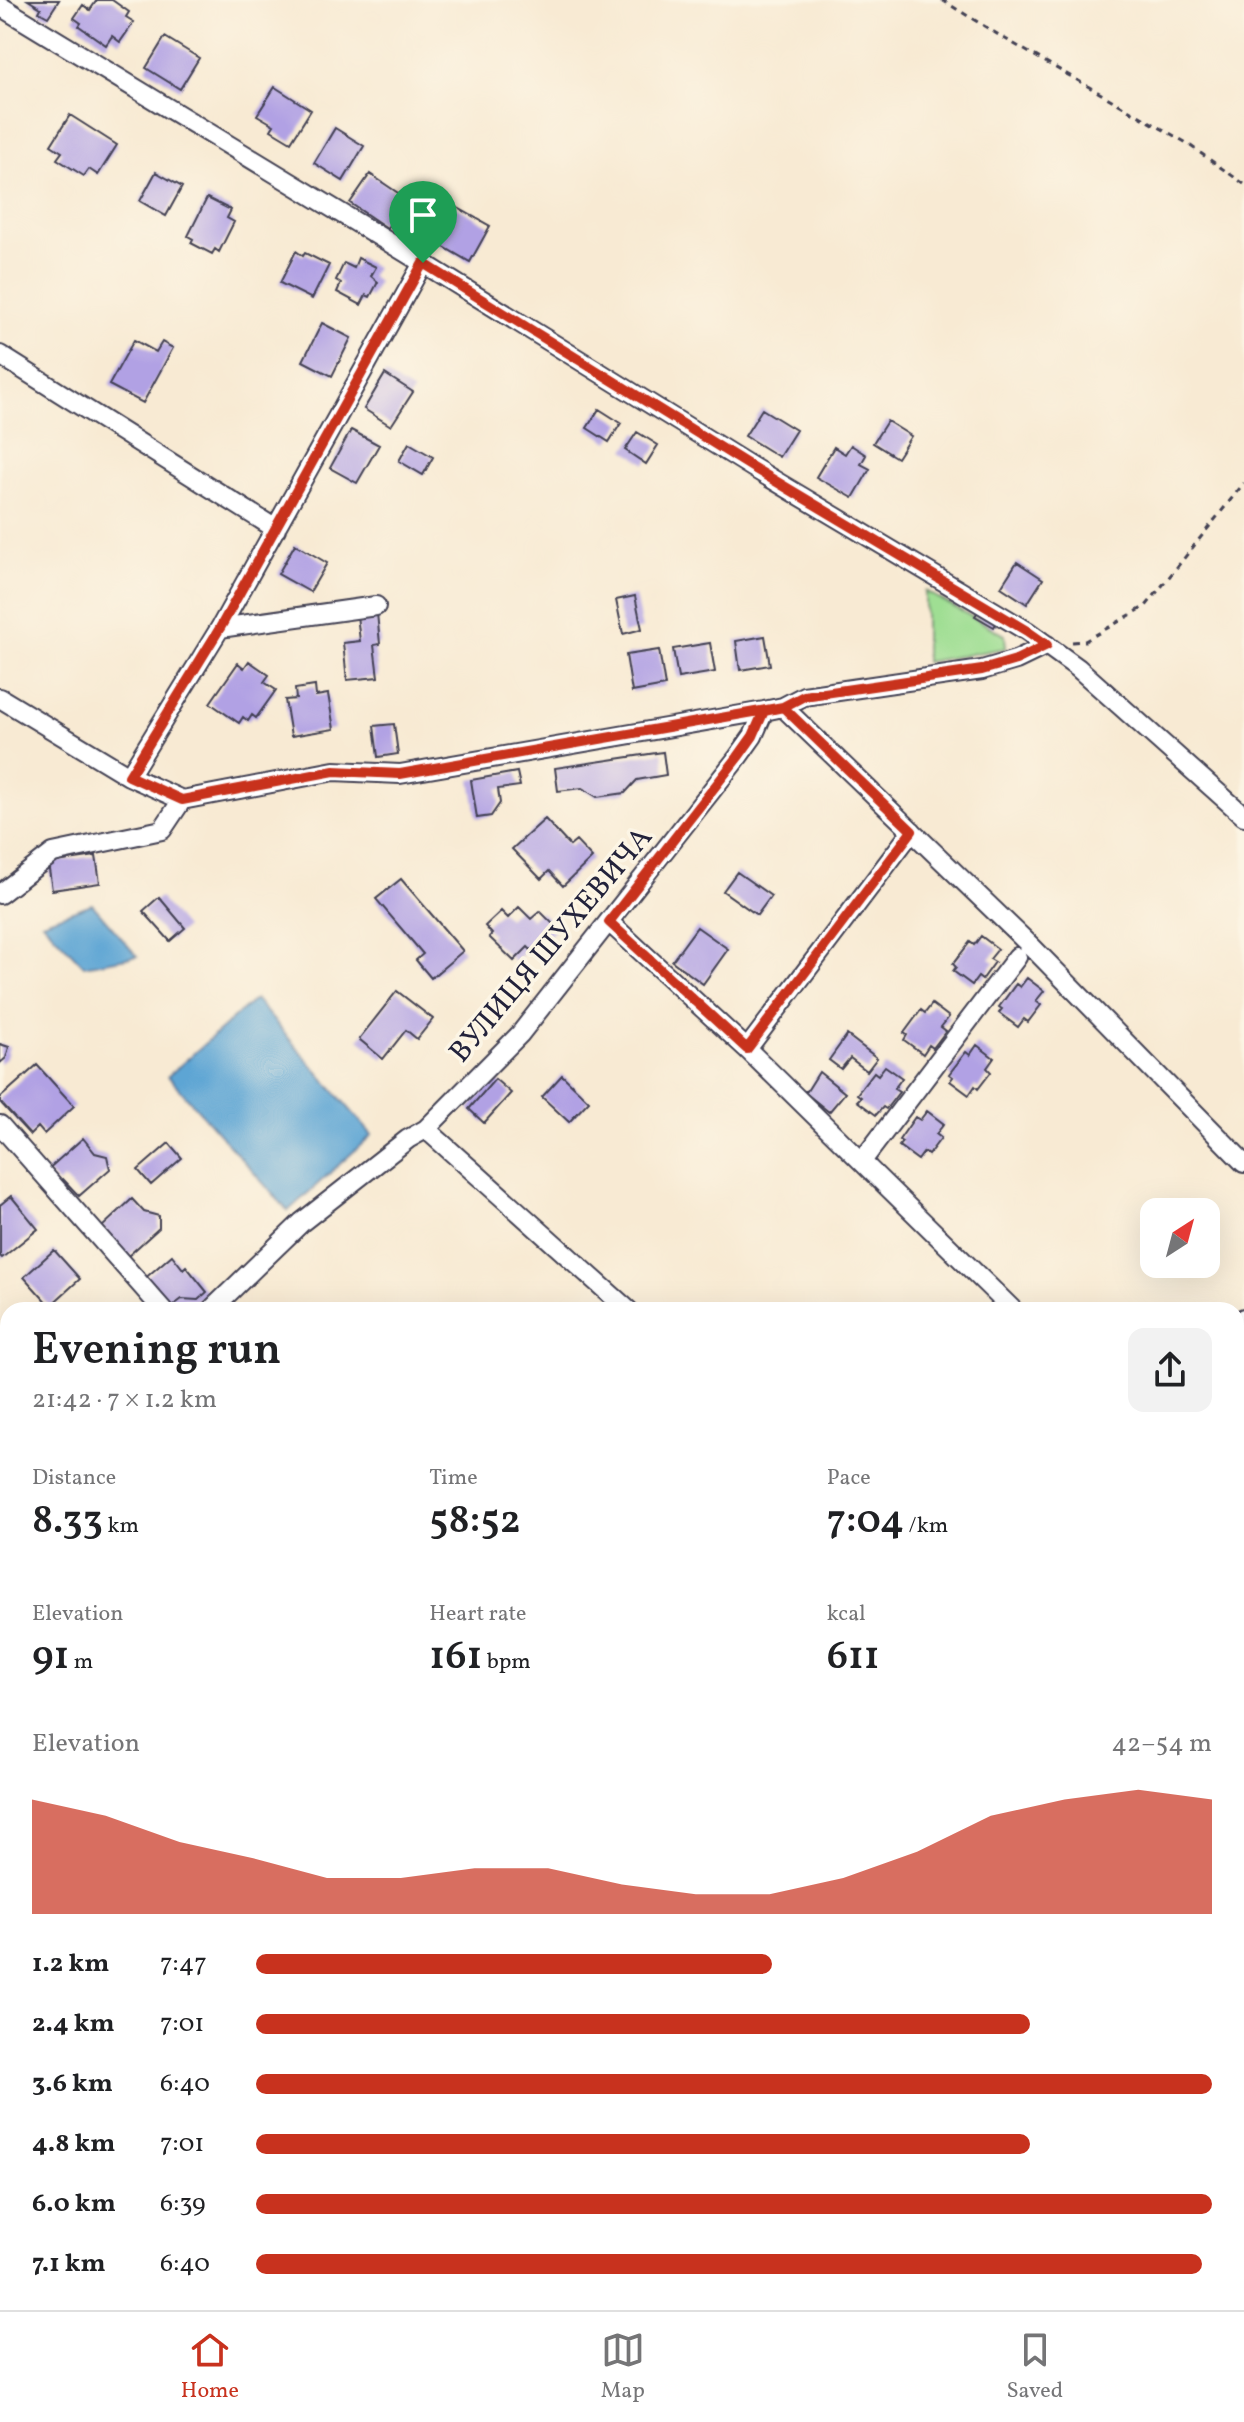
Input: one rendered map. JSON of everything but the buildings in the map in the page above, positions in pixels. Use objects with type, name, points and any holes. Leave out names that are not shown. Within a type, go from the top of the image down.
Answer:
[{"type":"street","points":[[0,6],[752,467],[1027,631],[1078,668],[1244,816]]},
{"type":"street","points":[[129,776],[220,628],[423,263]]},
{"type":"street","points":[[0,355],[276,529]]},
{"type":"street","points":[[220,628],[376,606]]},
{"type":"street","points":[[0,698],[129,776],[182,800],[334,771],[400,774],[773,709],[804,696],[982,670],[1016,660],[1047,645]]},
{"type":"street","points":[[773,709],[912,831],[1033,948],[1244,1163]]},
{"type":"street","name":"ВУЛИЦЯ ШУХЕВИЧА","points":[[219,1302],[302,1222],[408,1139],[426,1129],[520,1034],[773,709]]},
{"type":"street","points":[[0,894],[53,853],[162,830],[182,800]]},
{"type":"street","points":[[747,1049],[912,831]]},
{"type":"street","points":[[609,922],[747,1049],[1005,1302]]},
{"type":"street","points":[[862,1161],[1017,957]]},
{"type":"street","points":[[0,1125],[156,1302]]},
{"type":"street","points":[[426,1129],[619,1302]]},
{"type":"path","points":[[942,0],[1185,142],[1244,184]]},
{"type":"path","points":[[1047,645],[1085,641],[1146,606],[1244,483]]},
{"type":"green space","points":[[925,591],[1005,635],[1006,648],[925,662]]},
{"type":"water","points":[[92,904],[137,956],[84,966],[42,922]]},
{"type":"water","points":[[255,999],[372,1135],[288,1211],[168,1076]]},
{"type":"route","points":[[423,263],[220,628],[129,776],[182,800],[334,771],[400,774],[783,707],[912,831],[747,1049],[609,922],[738,757],[753,736],[764,711],[783,707],[804,696],[982,670],[1016,660],[1047,645],[423,263]]}]
